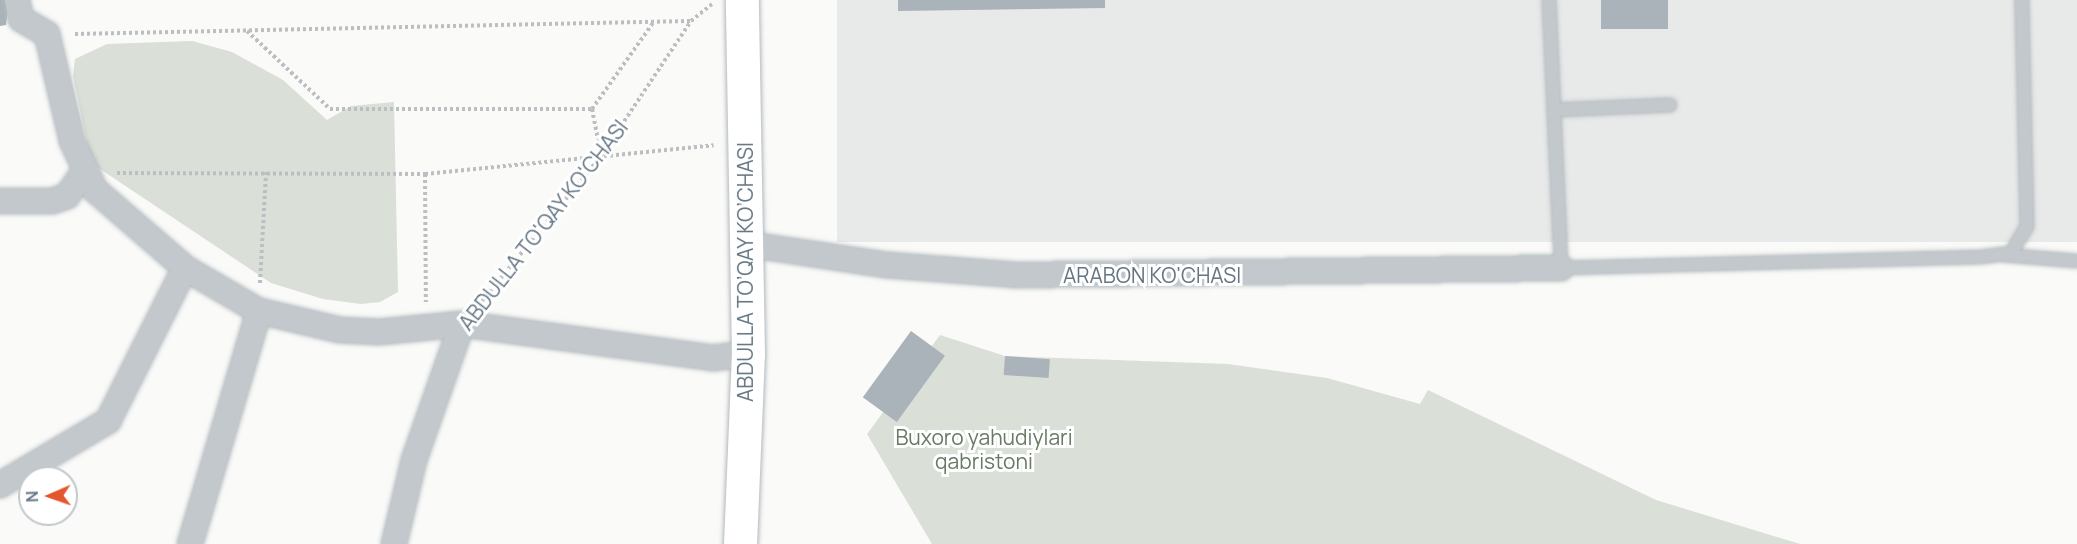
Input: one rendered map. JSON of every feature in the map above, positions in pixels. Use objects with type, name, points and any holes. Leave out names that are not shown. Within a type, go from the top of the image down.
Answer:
[{"type":"street","points":[[17,0],[21,19],[47,34],[83,173],[116,210],[185,268],[259,311],[340,330],[462,324],[713,358],[748,354]]},
{"type":"street","name":"ABDULLA TO’QAY KO’CHASI","points":[[740,544],[748,354],[742,0]]},
{"type":"street","points":[[0,201],[52,201],[67,196],[83,173]]},
{"type":"street","name":"ARABON KO'CHASI","points":[[746,244],[887,266],[1016,275],[1561,267]]},
{"type":"street","points":[[0,485],[108,421],[185,268]]},
{"type":"street","points":[[190,544],[250,352],[259,311]]},
{"type":"street","name":"ABDULLA TO'QAY KO'CHASI","points":[[394,544],[417,449],[462,324]]},
{"type":"lane","points":[[1549,0],[1561,267],[2001,255],[2077,261]]},
{"type":"lane","points":[[2001,255],[2019,245],[2026,226],[2022,0]]},
{"type":"lane","points":[[1554,110],[1670,105]]},
{"type":"path","name":"ABDULLA TO'QAY KO'CHASI","points":[[462,324],[601,156],[691,21],[717,0]]},
{"type":"path","points":[[47,34],[691,21]]},
{"type":"path","points":[[601,156],[592,109],[654,22]]},
{"type":"path","points":[[246,30],[330,109],[592,109]]},
{"type":"path","points":[[83,173],[425,174],[744,142]]},
{"type":"path","points":[[259,311],[266,172]]},
{"type":"path","points":[[425,174],[426,327]]},
{"type":"shaded area","points":[[837,0],[2077,0],[2077,242],[837,242]]},
{"type":"green space","points":[[192,41],[232,52],[283,80],[327,120],[351,106],[394,102],[398,292],[380,302],[361,304],[323,299],[271,283],[91,163],[73,76],[75,59],[107,44]]},
{"type":"green space","name":"Buxoro yahudiylari qabristoni","points":[[940,335],[1005,356],[1228,364],[1327,378],[1420,404],[1428,390],[1656,500],[1800,544],[932,544],[867,434]]},
{"type":"building","points":[[0,0],[9,0],[6,25],[0,26]]},
{"type":"building","points":[[898,0],[1105,0],[1105,8],[898,11]]},
{"type":"building","points":[[1601,0],[1668,0],[1668,29],[1601,29]]},
{"type":"building","points":[[911,331],[945,356],[897,422],[863,397]]},
{"type":"building","points":[[1005,356],[1050,359],[1049,378],[1004,375]]}]
